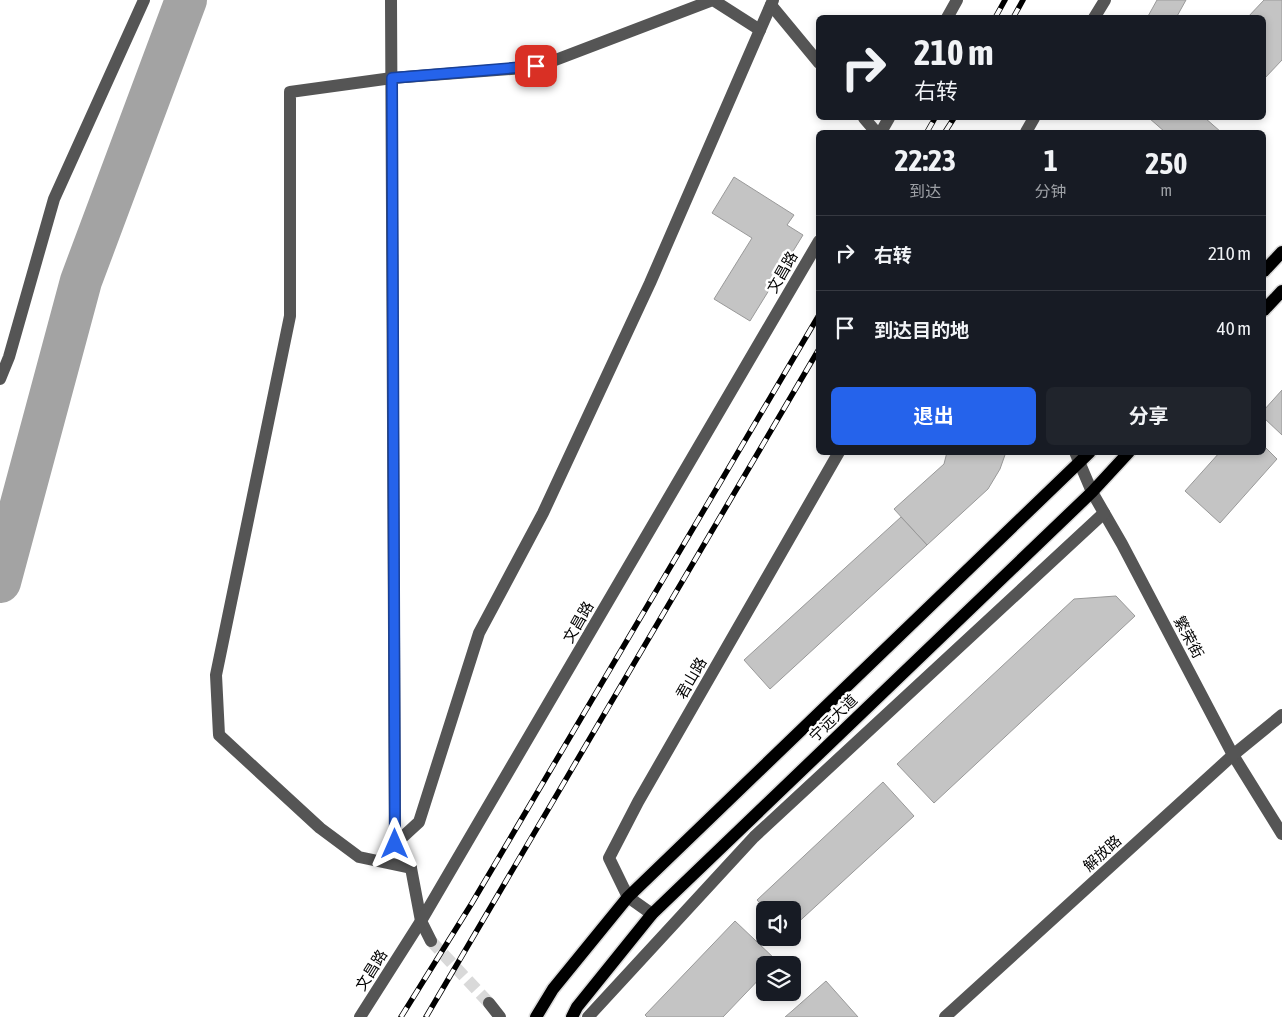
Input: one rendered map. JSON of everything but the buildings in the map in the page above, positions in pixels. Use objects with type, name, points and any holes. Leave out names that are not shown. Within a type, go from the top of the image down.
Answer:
[{"type":"main road","points":[[1266,269],[1282,252]]},
{"type":"main road","points":[[1266,308],[1282,291]]},
{"type":"main road","name":"宁远大道","points":[[572,1017],[577,1008],[652,914],[1092,492],[1126,455]]},
{"type":"main road","name":"宁远大道","points":[[536,1017],[553,989],[628,897],[1077,458]]},
{"type":"street","points":[[0,379],[9,357],[54,199],[144,0]]},
{"type":"street","points":[[391,0],[395,844],[411,868],[421,921],[431,941]]},
{"type":"street","points":[[411,868],[359,857],[320,828],[219,735],[216,675],[290,316],[290,92],[392,78],[536,66],[713,0],[760,30]]},
{"type":"street","points":[[949,15],[957,0]]},
{"type":"street","points":[[1096,15],[1105,0]]},
{"type":"street","points":[[395,844],[419,822],[479,633],[543,514],[560,478],[650,283],[772,2],[816,59]]},
{"type":"street","points":[[866,120],[874,130]]},
{"type":"street","name":"文昌路","points":[[360,1017],[421,921],[816,246]]},
{"type":"street","name":"君山路","points":[[652,914],[628,897],[610,858],[638,802],[837,455]]},
{"type":"street","name":"繁荣街","points":[[1077,458],[1092,492],[1233,756],[1282,834]]},
{"type":"street","points":[[588,1017],[754,838],[1104,513]]},
{"type":"street","name":"解放路","points":[[945,1017],[1233,756],[1282,715]]},
{"type":"street","points":[[489,1002],[500,1017]]},
{"type":"waterway","points":[[0,582],[81,281],[186,0]]},
{"type":"tunnel","points":[[431,941],[489,1003]]},
{"type":"railway","points":[[997,15],[1005,0]]},
{"type":"railway","points":[[1015,15],[1023,0]]},
{"type":"railway","points":[[928,130],[934,120]]},
{"type":"railway","points":[[946,130],[953,120]]},
{"type":"railway","points":[[401,1017],[472,903],[816,320]]},
{"type":"railway","points":[[426,1017],[816,354]]},
{"type":"route","points":[[395,844],[392,78],[536,66]]}]
